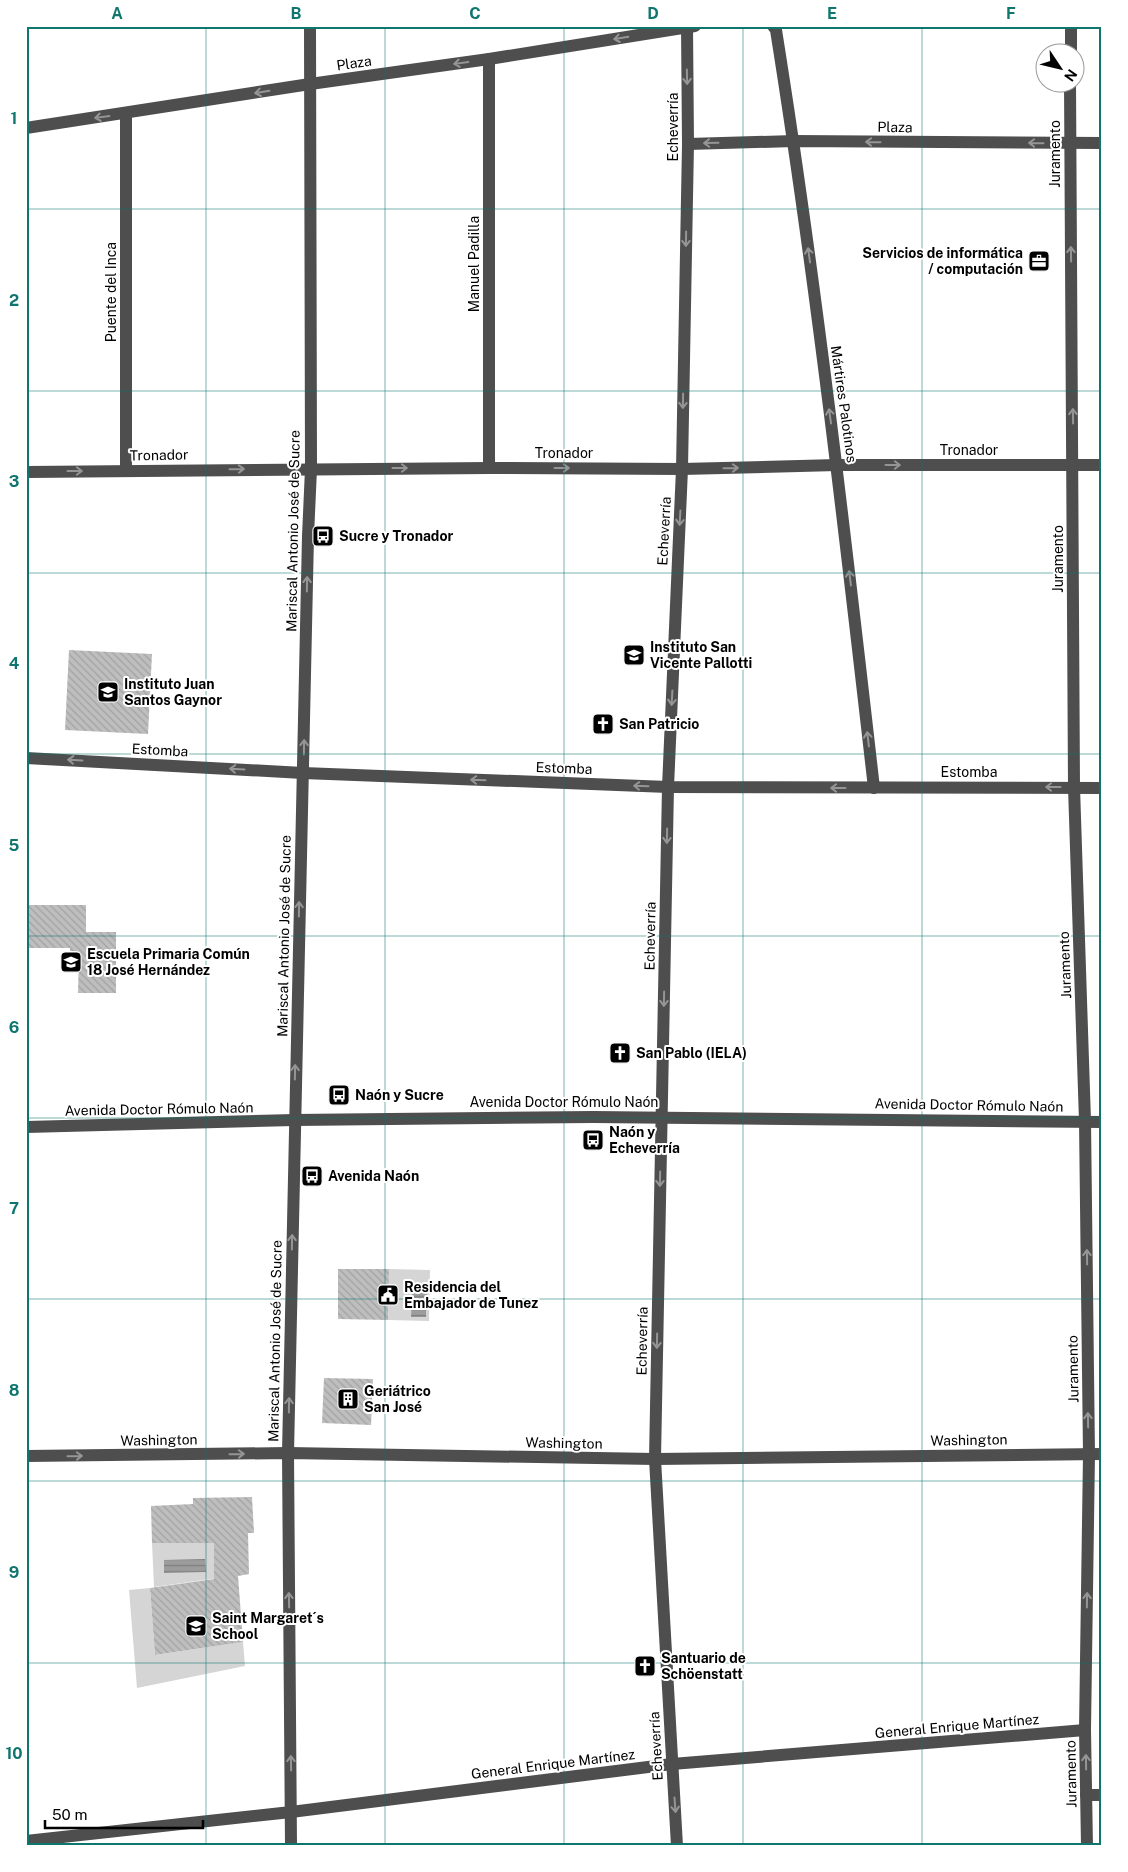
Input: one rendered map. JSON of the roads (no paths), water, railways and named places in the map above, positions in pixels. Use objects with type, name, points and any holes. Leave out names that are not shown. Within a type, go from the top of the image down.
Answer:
[{"type":"street","name":"Mariscal Antonio José de Sucre","points":[[291,1846],[288,1453],[294,1120],[311,468],[310,26]]},
{"type":"street","name":"Mártires Palotinos","points":[[773,26],[776,30],[794,141],[837,465],[874,788]]},
{"type":"street","points":[[1071,26],[1071,42]]},
{"type":"street","name":"Plaza","points":[[26,128],[310,84],[489,59],[689,27]]},
{"type":"street","name":"Echeverría","points":[[677,1846],[655,1459],[668,787],[682,469],[689,27]]},
{"type":"street","name":"Manuel Padilla","points":[[489,59],[489,468]]},
{"type":"street","name":"Juramento","points":[[1070,92],[1074,787],[1095,1454],[1085,1730],[1087,1846]]},
{"type":"street","name":"Puente del Inca","points":[[126,113],[126,471]]},
{"type":"street","name":"Plaza","points":[[688,144],[794,141],[1102,143]]},
{"type":"street","name":"Tronador","points":[[26,472],[311,468],[682,469],[837,465],[1102,465]]},
{"type":"street","name":"Estomba","points":[[26,758],[303,773],[668,787],[1102,788]]},
{"type":"street","name":"Avenida Doctor Rómulo Naón","points":[[26,1127],[294,1120],[661,1116],[1102,1122]]},
{"type":"street","name":"Washington","points":[[26,1456],[288,1453],[655,1459],[1095,1454]]},
{"type":"street","name":"General Enrique Martínez","points":[[26,1841],[291,1812],[672,1764],[1085,1730]]},
{"type":"street","points":[[1086,1795],[1102,1795]]},
{"type":"place","name":"Servicios de informática / computación","points":[[1039,261]]},
{"type":"place","name":"Sucre y Tronador","points":[[323,536]]},
{"type":"place","name":"Instituto San Vicente Pallotti","points":[[634,655]]},
{"type":"place","name":"Instituto Juan Santos Gaynor","points":[[108,692]]},
{"type":"place","name":"San Patricio","points":[[603,724]]},
{"type":"place","name":"Escuela Primaria Común 18 José Hernández","points":[[71,962]]},
{"type":"place","name":"San Pablo (IELA)","points":[[620,1053]]},
{"type":"place","name":"Naón y Sucre","points":[[339,1095]]},
{"type":"place","name":"Naón y Echeverría","points":[[593,1140]]},
{"type":"place","name":"Avenida Naón","points":[[312,1176]]},
{"type":"place","name":"Residencia del Embajador de Tunez","points":[[388,1295]]},
{"type":"place","name":"Geriátrico San José","points":[[348,1399]]},
{"type":"place","name":"Saint Margaret´s School","points":[[196,1626]]},
{"type":"place","name":"Santuario de Schöenstatt","points":[[645,1666]]}]
